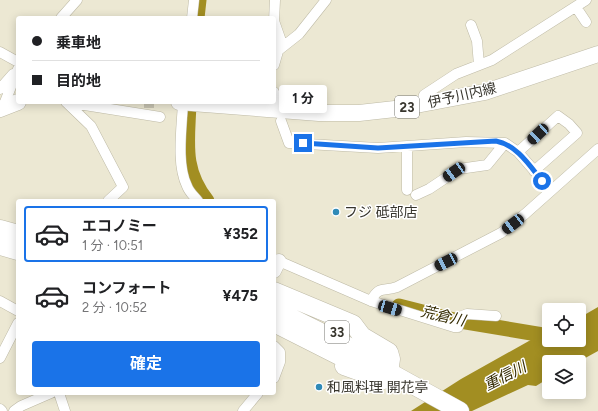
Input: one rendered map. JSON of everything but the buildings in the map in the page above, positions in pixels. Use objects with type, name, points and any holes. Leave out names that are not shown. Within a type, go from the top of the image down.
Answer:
[{"type":"highway","points":[[0,229],[16,233]]},
{"type":"highway","points":[[0,234],[16,238]]},
{"type":"highway","points":[[0,246],[16,250]]},
{"type":"highway","points":[[0,257],[16,261]]},
{"type":"highway","name":"33","points":[[276,298],[359,340],[391,373]]},
{"type":"highway","name":"33","points":[[319,320],[391,373],[438,411]]},
{"type":"highway","name":"33","points":[[276,324],[331,351],[391,373],[460,411]]},
{"type":"highway","name":"33","points":[[276,335],[357,373],[391,373]]},
{"type":"main road","name":"伊予川内線","points":[[213,104],[335,113],[359,113],[421,105],[485,92],[598,54]]},
{"type":"main road","points":[[1,108],[16,103]]},
{"type":"street","points":[[63,16],[77,0]]},
{"type":"street","points":[[192,16],[194,0]]},
{"type":"street","points":[[274,16],[275,0]]},
{"type":"street","points":[[276,59],[280,49],[299,34],[326,0]]},
{"type":"street","points":[[421,105],[424,94],[456,74],[479,65],[514,47],[586,0]]},
{"type":"street","points":[[576,7],[586,22]]},
{"type":"street","points":[[471,25],[477,41],[479,65]]},
{"type":"street","points":[[277,36],[280,49]]},
{"type":"street","points":[[0,52],[16,61]]},
{"type":"street","points":[[0,89],[16,71]]},
{"type":"street","points":[[1,108],[16,74]]},
{"type":"street","points":[[68,104],[90,126],[123,187],[110,199]]},
{"type":"street","points":[[82,104],[148,112],[160,117]]},
{"type":"street","points":[[183,104],[181,154],[183,178],[187,188],[196,199]]},
{"type":"street","points":[[518,152],[558,116],[577,132],[534,171]]},
{"type":"street","points":[[281,120],[288,142],[378,148],[466,142],[505,143],[518,152],[551,190]]},
{"type":"street","points":[[406,146],[411,192],[429,189],[459,169],[487,165],[505,143]]},
{"type":"street","points":[[373,298],[383,288],[397,287],[501,233],[525,214],[598,149]]},
{"type":"street","points":[[276,263],[454,327],[458,327],[461,320],[467,314],[496,316]]},
{"type":"street","points":[[0,301],[16,310]]},
{"type":"street","points":[[0,358],[16,327]]},
{"type":"street","points":[[276,348],[280,352],[280,362],[276,373]]},
{"type":"street","points":[[14,411],[21,406],[46,395]]},
{"type":"street","points":[[60,395],[65,411]]},
{"type":"street","points":[[243,411],[256,395]]},
{"type":"water","name":"重信川","points":[[598,307],[598,351],[586,358],[586,355],[542,355],[542,382],[536,386],[528,385],[472,411],[411,411],[461,379],[542,335],[542,347],[586,347],[586,314]]},
{"type":"waterway","name":"荒倉川","points":[[197,16],[199,0]]},
{"type":"waterway","name":"荒倉川","points":[[189,104],[187,142],[188,154],[193,177],[206,199]]},
{"type":"waterway","name":"荒倉川","points":[[399,306],[454,320],[542,335]]},
{"type":"place","name":"フジ 砥部店","points":[[336,212]]},
{"type":"place","name":"和風料理 開花亭","points":[[319,387]]},
{"type":"route","points":[[303,143],[378,148],[496,141],[505,143],[518,152],[542,181]]}]
